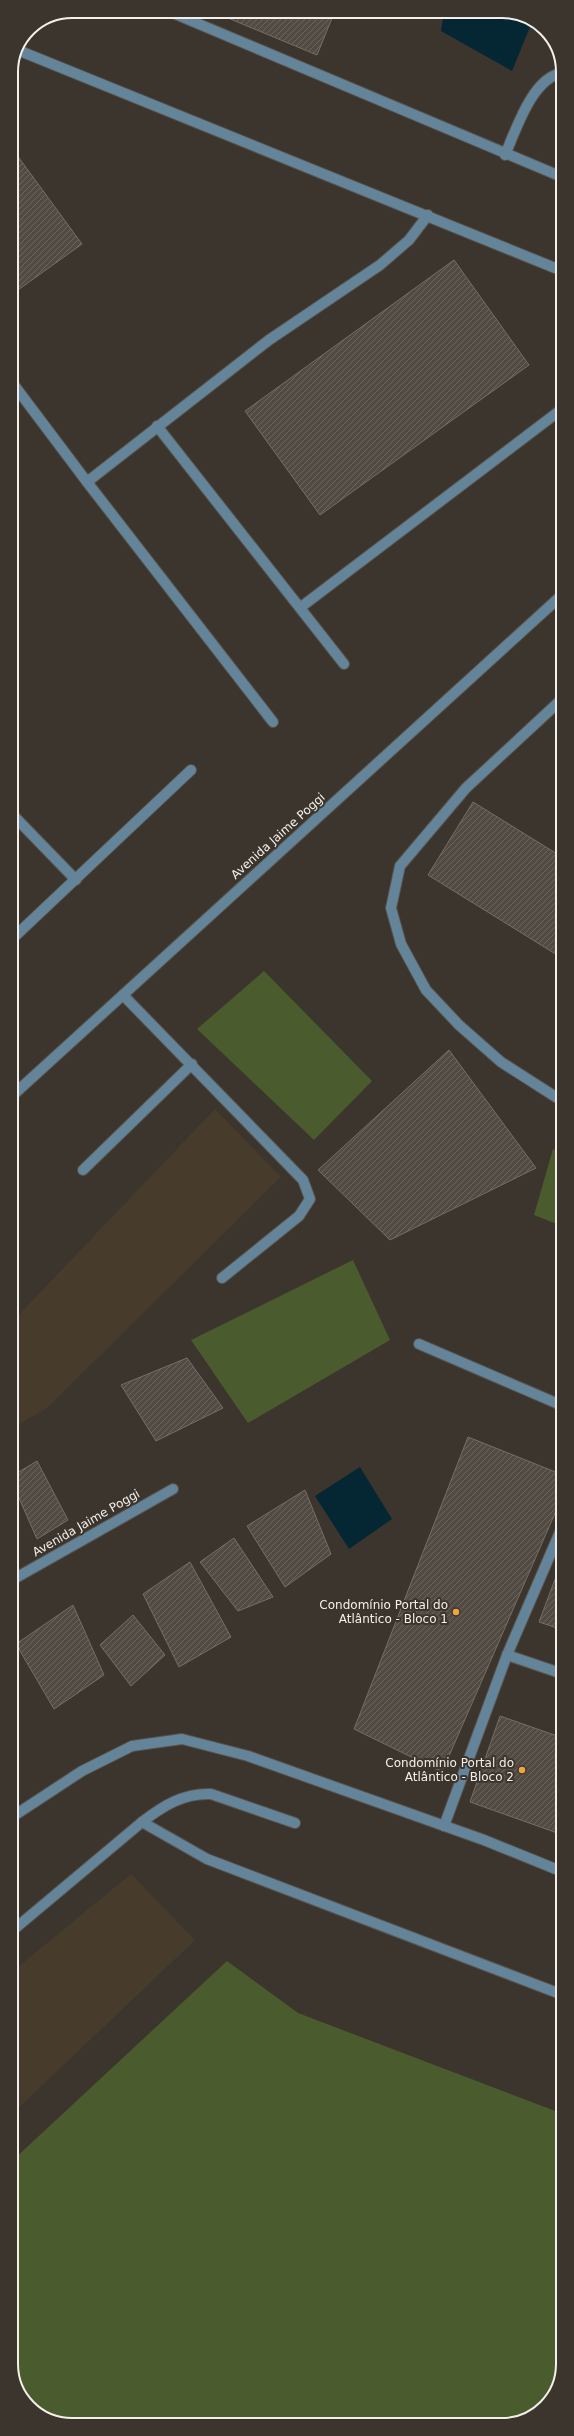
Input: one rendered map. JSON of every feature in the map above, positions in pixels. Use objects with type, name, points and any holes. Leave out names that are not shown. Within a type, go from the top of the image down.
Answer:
[{"type":"street","points":[[184,18],[505,155],[556,175]]},
{"type":"street","points":[[22,52],[428,215],[555,268]]},
{"type":"street","points":[[505,155],[529,101],[544,81],[556,76]]},
{"type":"street","points":[[87,482],[269,340],[380,265],[408,240],[428,215]]},
{"type":"street","points":[[18,390],[272,722]]},
{"type":"street","points":[[301,607],[556,414]]},
{"type":"street","points":[[157,426],[301,607],[344,664]]},
{"type":"street","name":"Avenida Jaime Poggi","points":[[18,1091],[556,599]]},
{"type":"street","points":[[556,705],[466,788],[400,866],[391,908],[401,944],[426,990],[459,1025],[501,1062],[556,1097]]},
{"type":"street","points":[[18,934],[191,770]]},
{"type":"street","points":[[18,820],[76,880]]},
{"type":"street","points":[[123,995],[192,1064],[303,1180],[310,1199],[299,1216],[222,1278]]},
{"type":"street","points":[[83,1170],[192,1064]]},
{"type":"street","points":[[419,1344],[556,1403]]},
{"type":"street","name":"Avenida Jaime Poggi","points":[[18,1577],[173,1489]]},
{"type":"street","points":[[444,1826],[508,1655],[556,1542]]},
{"type":"street","points":[[508,1655],[556,1672]]},
{"type":"street","points":[[18,1813],[82,1772],[132,1746],[182,1740],[248,1756],[444,1826],[556,1869]]},
{"type":"street","points":[[18,1925],[142,1822],[166,1804],[197,1793],[211,1794],[295,1823]]},
{"type":"street","points":[[142,1822],[207,1859],[556,1992]]},
{"type":"shaded area","points":[[215,1109],[281,1177],[47,1408],[18,1425],[18,1316]]},
{"type":"shaded area","points":[[131,1874],[195,1940],[18,2108],[18,1967]]},
{"type":"green space","points":[[264,971],[372,1081],[314,1140],[197,1029]]},
{"type":"green space","points":[[553,1149],[556,1150],[556,1224],[534,1215]]},
{"type":"green space","points":[[353,1260],[390,1340],[248,1423],[191,1340]]},
{"type":"green space","points":[[227,1961],[298,2013],[556,2111],[556,2364],[555,2375],[550,2388],[538,2405],[529,2411],[513,2417],[502,2418],[68,2418],[51,2414],[36,2405],[31,2400],[22,2385],[19,2375],[18,2155]]},
{"type":"water","points":[[443,18],[506,18],[523,22],[530,26],[512,71],[441,31]]},
{"type":"water","points":[[360,1467],[392,1519],[349,1549],[315,1496]]},
{"type":"building","points":[[228,18],[332,18],[317,55]]},
{"type":"building","points":[[18,157],[82,244],[18,290]]},
{"type":"building","points":[[454,260],[529,365],[320,515],[245,411]]},
{"type":"building","points":[[473,802],[556,853],[556,954],[428,875]]},
{"type":"building","points":[[449,1050],[536,1168],[390,1240],[318,1170]]},
{"type":"building","points":[[187,1358],[223,1408],[156,1441],[121,1385]]},
{"type":"building","name":"Condomínio Portal do Atlântico - Bloco 1","points":[[468,1437],[556,1472],[556,1511],[442,1772],[354,1729]]},
{"type":"building","points":[[37,1461],[68,1520],[37,1539],[18,1496],[18,1472]]},
{"type":"building","points":[[305,1490],[331,1554],[285,1587],[247,1526]]},
{"type":"building","points":[[234,1538],[273,1597],[238,1611],[200,1562]]},
{"type":"building","points":[[190,1562],[231,1637],[179,1667],[143,1594]]},
{"type":"building","points":[[556,1577],[556,1628],[539,1622]]},
{"type":"building","points":[[73,1605],[104,1675],[54,1709],[18,1647],[18,1643]]},
{"type":"building","points":[[133,1615],[165,1655],[131,1686],[100,1645]]},
{"type":"building","name":"Condomínio Portal do Atlântico - Bloco 2","points":[[500,1716],[556,1736],[556,1833],[470,1802]]},
{"type":"place","name":"Condomínio Portal do Atlântico - Bloco 1","points":[[456,1612]]},
{"type":"place","name":"Condomínio Portal do Atlântico - Bloco 2","points":[[522,1770]]}]
